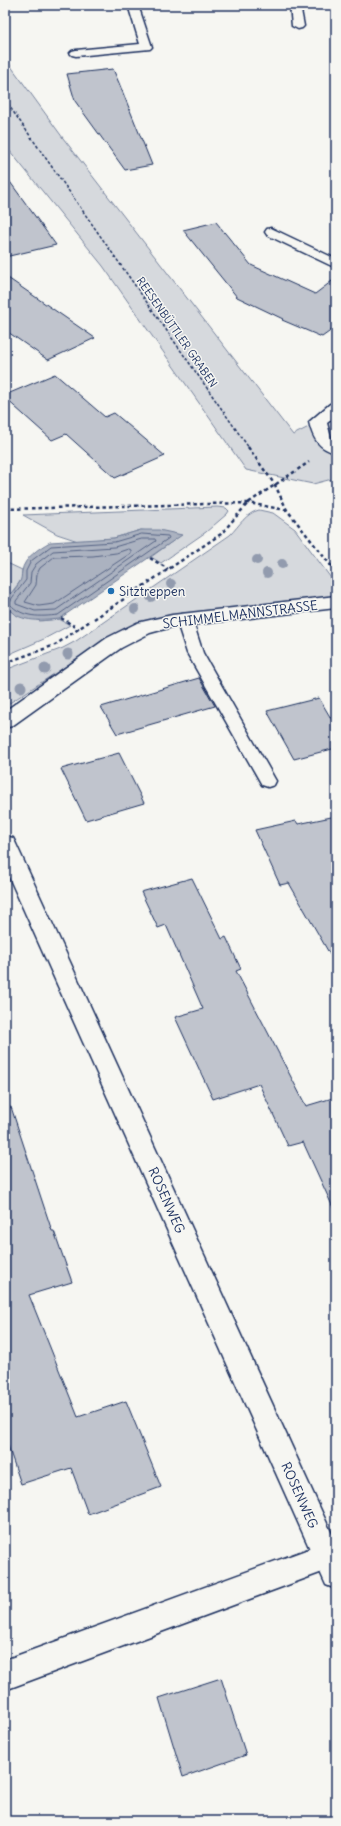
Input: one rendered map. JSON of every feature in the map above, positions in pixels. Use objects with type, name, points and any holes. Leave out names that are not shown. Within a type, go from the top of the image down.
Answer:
[{"type":"street","points":[[334,448],[320,435],[318,422],[336,408]]},
{"type":"street","name":"SCHIMMELMANNSTRASSE","points":[[5,720],[114,642],[144,628],[184,619],[336,602]]},
{"type":"street","name":"ROSENWEG","points":[[5,844],[332,1566],[5,1676]]},
{"type":"lane","points":[[76,53],[146,47],[133,5]]},
{"type":"lane","points":[[295,5],[297,10],[298,26]]},
{"type":"lane","points":[[270,232],[336,264]]},
{"type":"lane","points":[[184,619],[195,653],[268,781]]},
{"type":"path","name":"REESENBÜTTLER GRABEN","points":[[5,100],[275,485],[287,510],[336,572]]},
{"type":"path","points":[[5,663],[55,645],[221,534],[248,502],[334,448]]},
{"type":"path","points":[[5,509],[248,502],[287,510]]},
{"type":"path","points":[[150,558],[168,569]]},
{"type":"path","points":[[61,618],[79,629]]},
{"type":"shaded area","points":[[5,58],[63,138],[293,435],[336,413],[336,478],[313,484],[246,470],[103,266],[5,145]]},
{"type":"shaded area","points":[[217,507],[226,508],[229,511],[206,532],[161,563],[151,557],[181,535],[141,530],[114,538],[78,541],[57,534],[23,515]]},
{"type":"shaded area","points":[[259,510],[273,513],[295,529],[336,585],[336,602],[195,613],[97,646],[5,706],[5,670],[63,648],[76,641],[230,535],[246,517]]},
{"type":"shaded area","points":[[5,562],[22,570],[22,579],[8,597],[10,611],[40,621],[59,619],[70,625],[44,639],[5,656]]},
{"type":"water","points":[[141,530],[159,530],[182,535],[59,619],[30,620],[22,618],[10,611],[6,605],[10,596],[21,580],[23,566],[37,550],[50,542],[114,538]]},
{"type":"building","points":[[113,69],[152,165],[125,170],[75,101],[67,74]]},
{"type":"building","points":[[5,175],[56,245],[5,257]]},
{"type":"building","points":[[216,222],[251,265],[315,294],[336,278],[336,327],[322,337],[282,320],[283,319],[237,297],[183,230]]},
{"type":"building","points":[[5,276],[95,338],[48,360],[5,330]]},
{"type":"building","points":[[55,374],[105,417],[114,413],[165,456],[115,478],[66,434],[52,440],[5,398],[5,395]]},
{"type":"building","points":[[199,678],[215,706],[117,734],[101,707]]},
{"type":"building","points":[[319,698],[336,727],[336,748],[294,759],[267,711]]},
{"type":"building","points":[[119,753],[144,803],[86,820],[61,769]]},
{"type":"building","points":[[336,816],[336,965],[289,883],[280,885],[255,830],[296,821],[298,824]]},
{"type":"building","points":[[192,878],[222,939],[226,937],[241,969],[236,971],[306,1106],[336,1097],[336,1214],[303,1142],[288,1146],[259,1084],[213,1099],[175,1017],[203,1009],[166,925],[158,928],[141,892]]},
{"type":"building","points":[[11,1107],[52,1231],[54,1231],[72,1282],[29,1295],[78,1417],[126,1401],[161,1487],[88,1514],[71,1468],[21,1484],[5,1437],[5,1108]]},
{"type":"building","points":[[221,1678],[246,1755],[183,1777],[159,1698]]},
{"type":"place","name":"Sitztreppen","points":[[111,591]]}]
